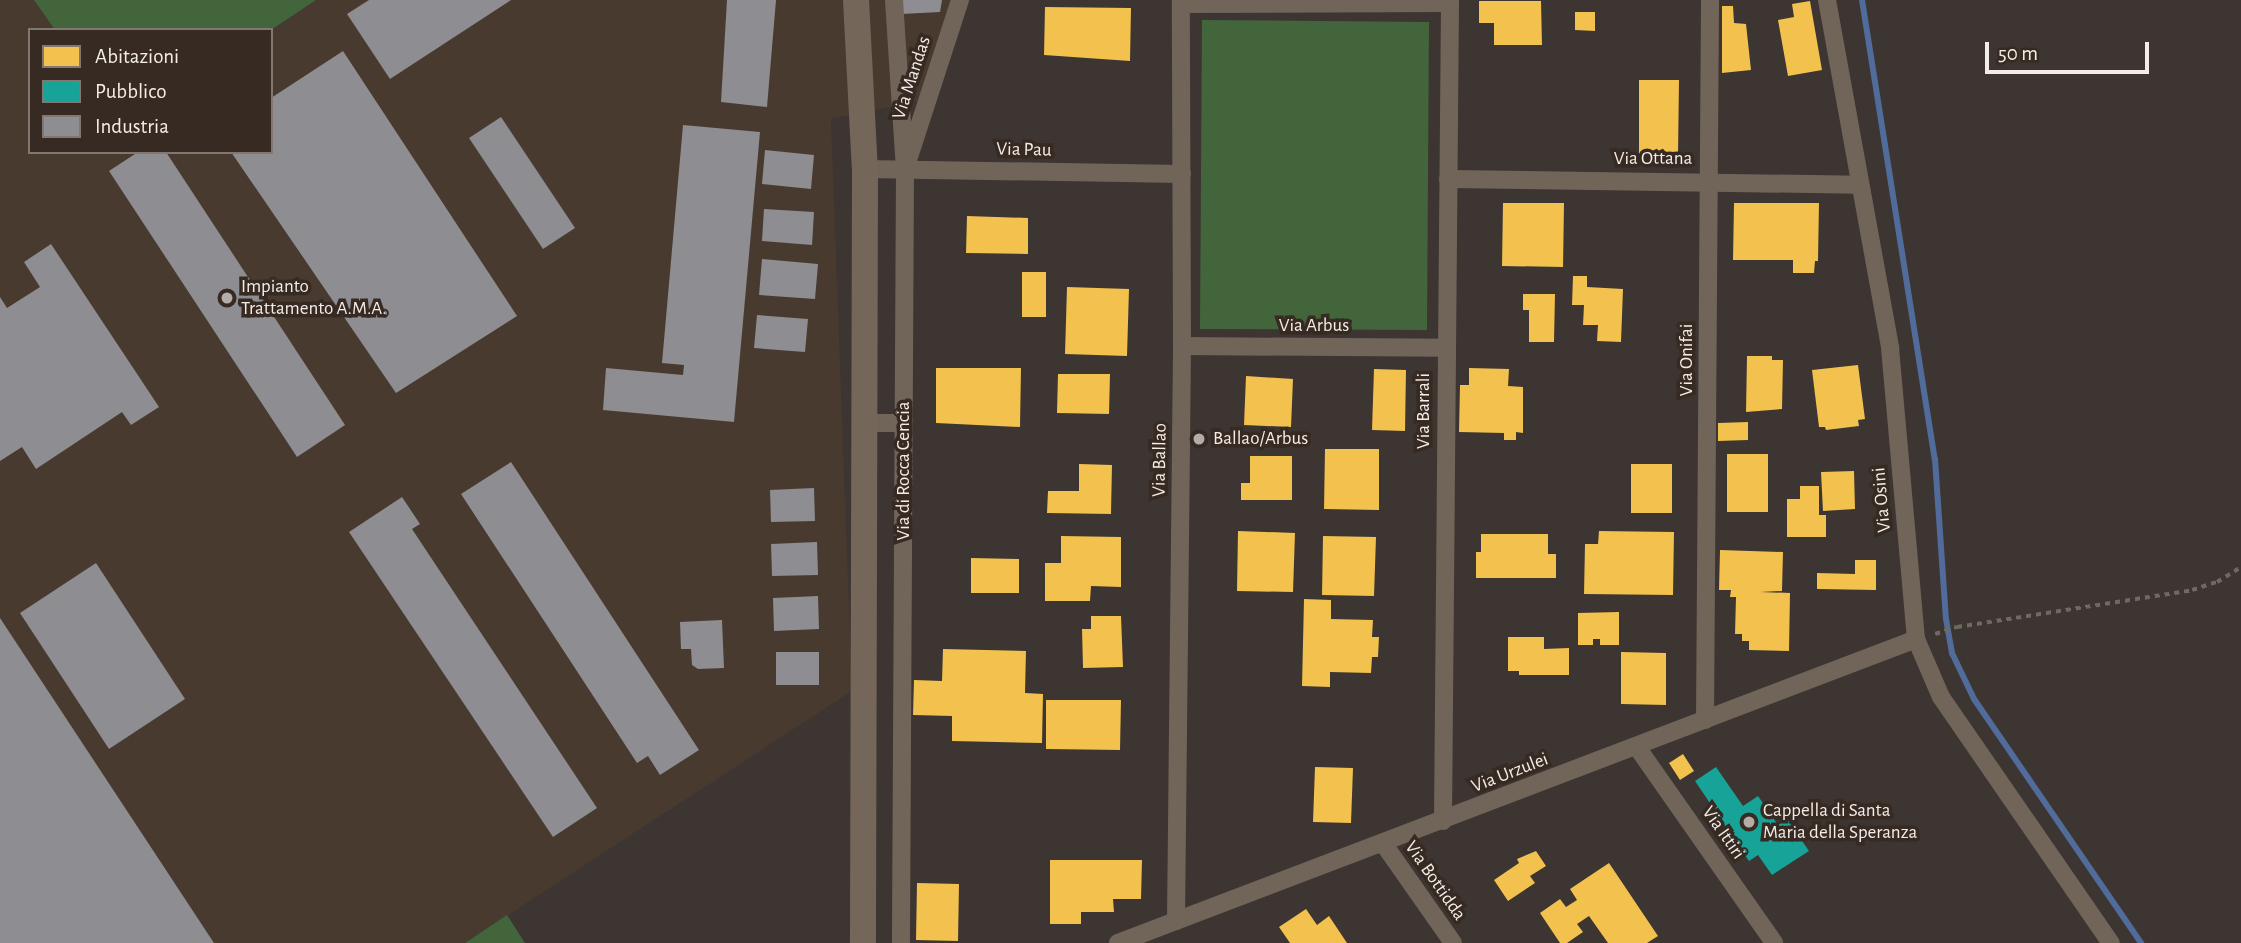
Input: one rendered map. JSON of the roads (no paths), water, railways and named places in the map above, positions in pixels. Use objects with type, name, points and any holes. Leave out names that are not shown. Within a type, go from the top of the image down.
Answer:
[{"type":"main road","name":"Via di Rocca Cencia","points":[[856,0],[865,169],[863,943]]},
{"type":"street","name":"Via di Rocca Cencia","points":[[894,0],[905,170],[901,943]]},
{"type":"street","name":"Via Mandas","points":[[905,170],[960,0]]},
{"type":"street","name":"Via Onifai","points":[[1705,720],[1710,0]]},
{"type":"street","name":"Via Osini","points":[[1827,0],[1890,348],[1916,639],[1941,697],[2111,943]]},
{"type":"street","points":[[1181,2],[1450,2]]},
{"type":"street","name":"Via Ballao","points":[[1176,921],[1182,346],[1181,2]]},
{"type":"street","name":"Via Barrali","points":[[1443,821],[1450,2]]},
{"type":"street","name":"Via Pau","points":[[865,169],[1182,174]]},
{"type":"street","name":"Via Ottana","points":[[1448,179],[1859,185]]},
{"type":"street","name":"Via Arbus","points":[[1182,346],[1446,348]]},
{"type":"street","points":[[866,423],[904,423]]},
{"type":"street","name":"Via Urzulei","points":[[1124,942],[1916,639]]},
{"type":"street","name":"Via Ittiri","points":[[1637,747],[1774,943]]},
{"type":"street","name":"Via Bottidda","points":[[1383,844],[1453,943]]},
{"type":"waterway","points":[[1862,0],[1935,459],[1946,619],[1952,653],[1974,699],[2141,943]]},
{"type":"place","name":"Impianto Trattamento A.M.A.","points":[[227,298]]},
{"type":"place","name":"Ballao/Arbus","points":[[1199,439]]},
{"type":"place","name":"Cappella di Santa Maria della Speranza","points":[[1749,822]]}]
